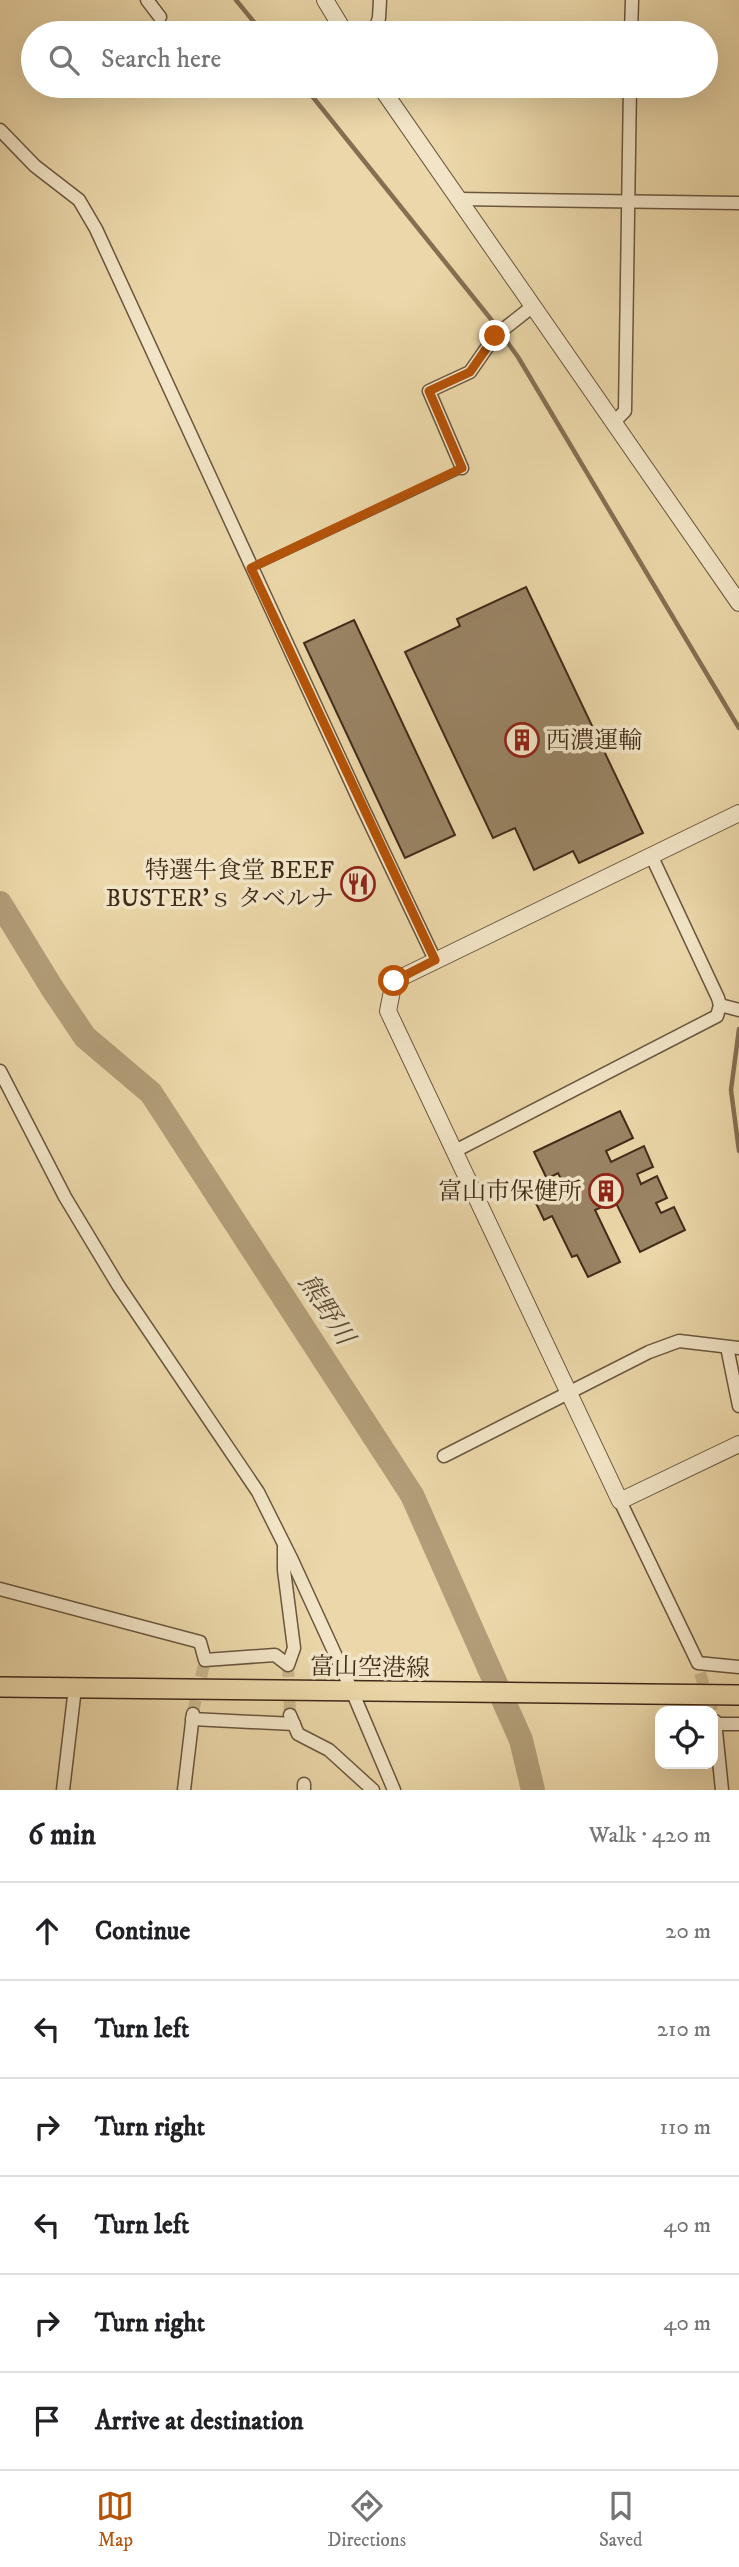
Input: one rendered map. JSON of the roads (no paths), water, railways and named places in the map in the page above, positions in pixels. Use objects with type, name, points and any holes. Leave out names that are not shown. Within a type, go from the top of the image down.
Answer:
[{"type":"main road","name":"富山空港線","points":[[0,1687],[739,1695]]},
{"type":"street","points":[[147,0],[160,17]]},
{"type":"street","points":[[325,0],[338,21]]},
{"type":"street","points":[[378,21],[380,0]]},
{"type":"street","points":[[631,21],[632,0]]},
{"type":"street","points":[[388,98],[739,603]]},
{"type":"street","points":[[614,422],[625,411],[630,98]]},
{"type":"street","points":[[0,130],[35,166],[79,200],[96,229],[435,960]]},
{"type":"street","points":[[459,199],[739,204]]},
{"type":"street","points":[[462,468],[429,391],[470,372],[495,336],[533,306]]},
{"type":"street","points":[[739,813],[394,981],[388,1012],[699,1668],[739,1667]]},
{"type":"street","points":[[455,1151],[717,1016],[720,1005],[651,855]]},
{"type":"street","points":[[720,1005],[739,1010]]},
{"type":"street","points":[[0,1071],[72,1208],[118,1285],[258,1492],[359,1691],[394,1790]]},
{"type":"street","points":[[444,1456],[649,1352],[679,1341],[733,1348],[739,1406]]},
{"type":"street","points":[[620,1502],[739,1444]]},
{"type":"street","points":[[0,1589],[200,1642],[205,1660],[275,1655],[288,1665],[293,1648],[284,1570],[284,1543]]},
{"type":"street","points":[[63,1790],[75,1688]]},
{"type":"street","points":[[184,1790],[193,1715],[292,1720],[298,1734],[329,1750],[373,1790]]},
{"type":"street","points":[[722,1790],[715,1722],[739,1724]]},
{"type":"lane","points":[[251,568],[462,468]]},
{"type":"waterway","points":[[236,0],[253,21]]},
{"type":"waterway","points":[[314,98],[490,318],[518,357],[739,728]]},
{"type":"waterway","name":"熊野川","points":[[0,903],[85,1037],[151,1093],[412,1495],[521,1740],[533,1790]]},
{"type":"waterway","points":[[739,1029],[731,1090],[739,1151]]},
{"type":"tunnel","points":[[193,1712],[205,1660]]},
{"type":"tunnel","points":[[288,1665],[290,1715]]},
{"type":"tunnel","points":[[700,1673],[710,1706]]},
{"type":"place","name":"西濃運輸","points":[[522,740]]},
{"type":"place","name":"特選牛食堂 BEEF BUSTER'ｓ タベルナ","points":[[358,884]]},
{"type":"place","name":"富山市保健所","points":[[606,1191]]}]
